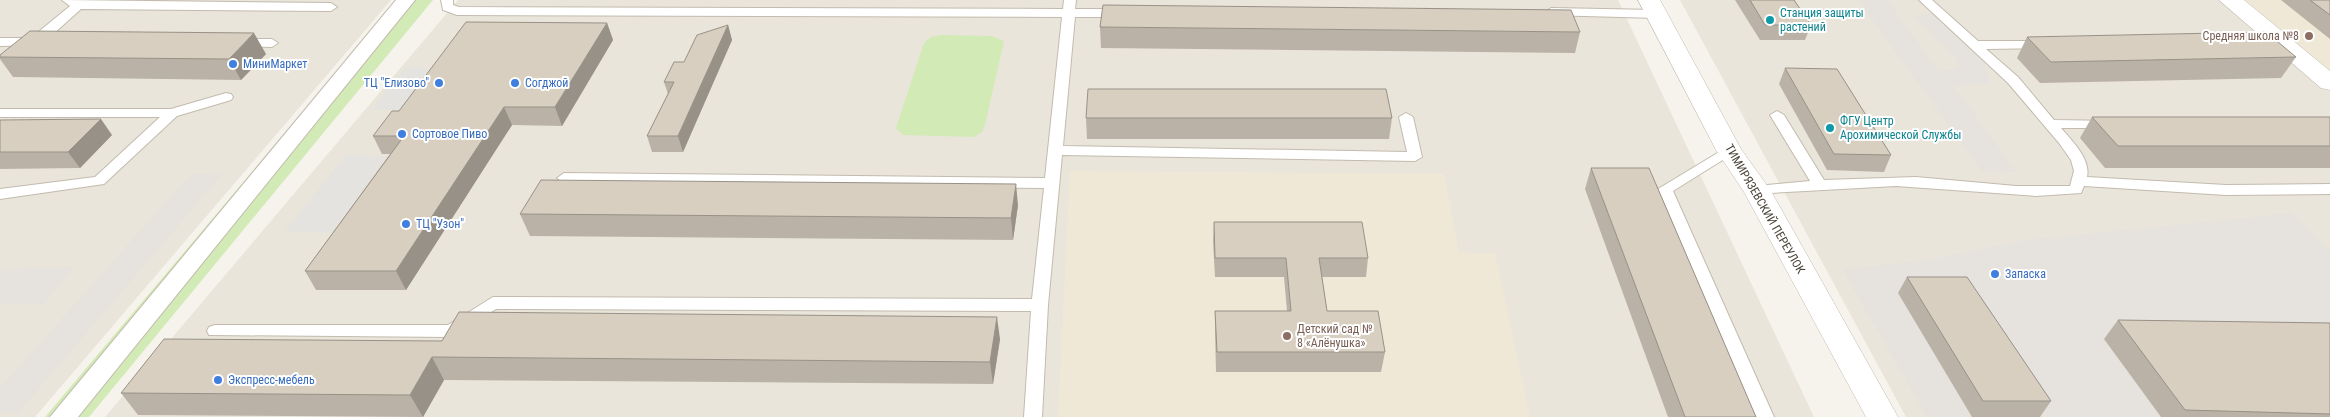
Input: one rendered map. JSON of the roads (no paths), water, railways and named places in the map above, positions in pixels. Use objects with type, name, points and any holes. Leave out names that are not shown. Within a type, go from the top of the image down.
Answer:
[{"type":"street","points":[[63,417],[406,0]]},
{"type":"street","points":[[2230,0],[2330,83]]},
{"type":"street","name":"ТИМИРЯЗЕВСКИЙ ПЕРЕУЛОК","points":[[1653,7],[1729,150],[1756,191],[1882,417]]},
{"type":"lane","points":[[447,0],[447,7],[457,11],[1069,7],[1138,13]]},
{"type":"lane","points":[[1580,0],[1586,12]]},
{"type":"lane","points":[[1756,191],[1819,184],[1916,182],[2058,192],[2076,190],[2081,171],[2078,160],[2050,124],[2013,80],[1925,0]]},
{"type":"lane","points":[[34,42],[73,3],[331,7]]},
{"type":"lane","points":[[1033,417],[1040,305],[1069,7]]},
{"type":"lane","points":[[1536,12],[1586,12],[1653,7]]},
{"type":"lane","points":[[0,42],[54,42]]},
{"type":"lane","points":[[223,42],[272,43]]},
{"type":"lane","points":[[1975,45],[2052,43]]},
{"type":"lane","points":[[0,113],[172,113],[226,97]]},
{"type":"lane","points":[[0,194],[99,181],[172,113]]},
{"type":"lane","points":[[1777,115],[1819,184]]},
{"type":"lane","points":[[1054,150],[1415,157],[1406,118]]},
{"type":"lane","points":[[2050,124],[2120,124]]},
{"type":"lane","points":[[1729,150],[1665,189],[1765,417]]},
{"type":"lane","points":[[564,178],[1051,183]]},
{"type":"lane","points":[[2080,180],[2226,190],[2330,189]]},
{"type":"lane","points":[[215,331],[451,331],[493,303],[1040,305]]},
{"type":"place","name":"Станция защиты растений","points":[[1770,20]]},
{"type":"place","name":"Средняя школа №8","points":[[2309,36]]},
{"type":"place","name":"МиниМаркет","points":[[233,64]]},
{"type":"place","name":"ТЦ \"Елизово\"","points":[[439,83]]},
{"type":"place","name":"Согджой","points":[[515,83]]},
{"type":"place","name":"ФГУ Центр Арохимической Службы","points":[[1830,128]]},
{"type":"place","name":"Сортовое Пиво","points":[[402,134]]},
{"type":"place","name":"ТЦ \"Узон\"","points":[[406,224]]},
{"type":"place","name":"Запаска","points":[[1995,274]]},
{"type":"place","name":"Детский сад № 8 «Алёнушка»","points":[[1287,336]]},
{"type":"place","name":"Экспресс-мебель","points":[[218,380]]}]
